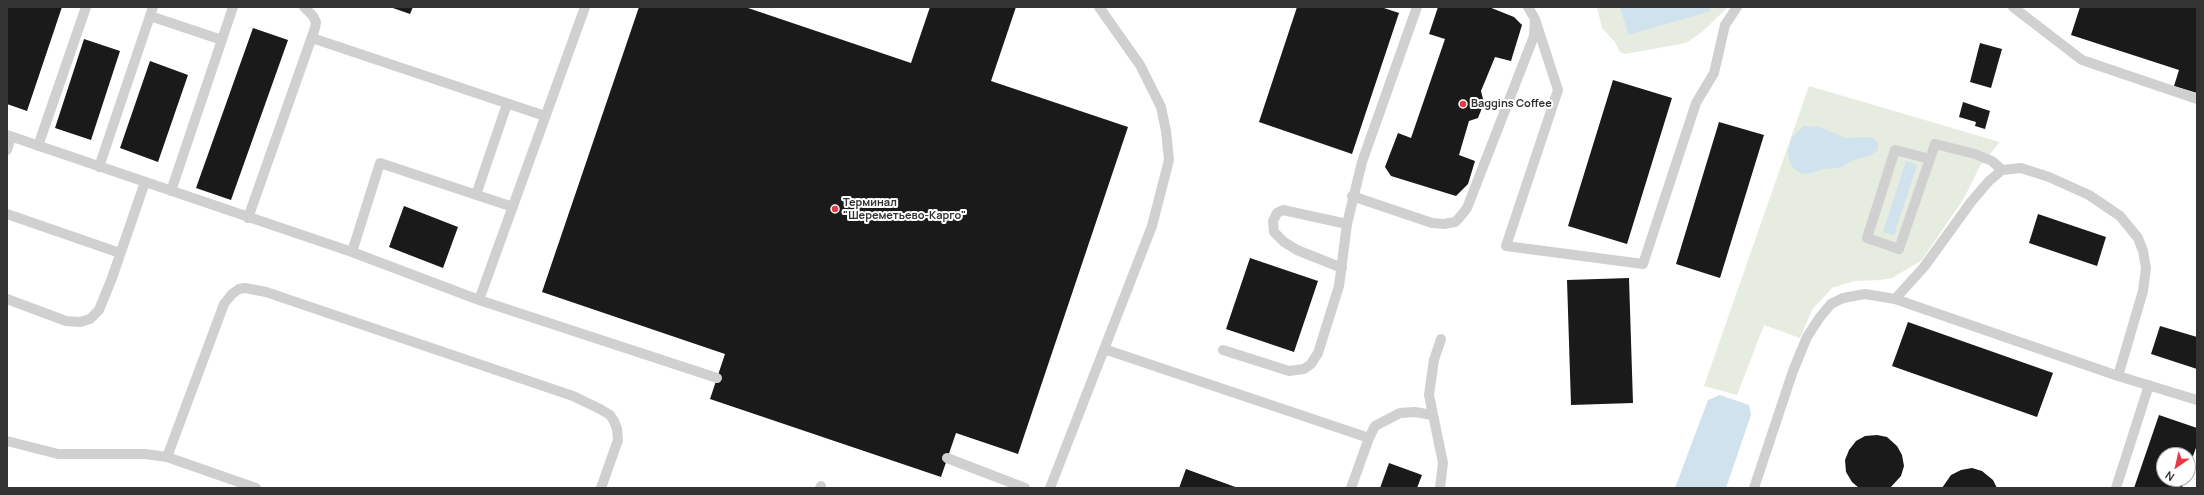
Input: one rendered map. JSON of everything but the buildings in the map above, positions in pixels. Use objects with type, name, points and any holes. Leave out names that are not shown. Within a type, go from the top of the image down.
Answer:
[{"type":"lane","points":[[38,146],[86,7]]},
{"type":"lane","points":[[171,191],[233,7]]},
{"type":"lane","points":[[248,218],[312,38],[316,22],[313,16],[304,7]]},
{"type":"lane","points":[[479,300],[585,7]]},
{"type":"lane","points":[[1050,488],[1152,226],[1169,160],[1166,131],[1161,107],[1140,65],[1099,7]]},
{"type":"lane","points":[[1223,350],[1288,371],[1304,369],[1312,364],[1318,353],[1339,286],[1352,196],[1362,162],[1416,7]]},
{"type":"lane","points":[[1528,7],[1535,19],[1558,90],[1506,246],[1643,264],[1696,102],[1714,73],[1725,25],[1737,7]]},
{"type":"lane","points":[[2013,7],[2082,60],[2197,99]]},
{"type":"lane","points":[[99,167],[151,11],[222,40]]},
{"type":"lane","points":[[1352,196],[1432,223],[1444,224],[1455,222],[1466,208],[1531,43],[1535,19]]},
{"type":"lane","points":[[312,38],[545,116]]},
{"type":"lane","points":[[476,195],[507,104]]},
{"type":"lane","points":[[7,150],[9,136],[352,252],[479,300],[717,378]]},
{"type":"lane","points":[[1930,159],[1896,150],[1867,238],[1899,249],[1930,159],[1935,144],[1975,154],[1992,161],[2002,170]]},
{"type":"lane","points":[[352,252],[380,163],[513,207]]},
{"type":"lane","points":[[1894,299],[1924,267],[1970,202],[1989,181],[2002,170],[2020,168],[2049,177],[2089,196],[2120,216],[2138,238],[2143,251],[2146,268],[2143,291],[2118,376]]},
{"type":"lane","points":[[7,299],[66,321],[80,322],[90,319],[99,310],[145,182]]},
{"type":"lane","points":[[1342,268],[1298,250],[1284,242],[1276,234],[1274,221],[1278,213],[1283,210],[1347,224]]},
{"type":"lane","points":[[7,214],[120,253]]},
{"type":"lane","points":[[167,457],[224,304],[232,294],[239,289],[245,288],[273,295],[573,396],[600,409],[610,415],[614,421],[617,429],[618,440],[601,488]]},
{"type":"lane","points":[[1754,488],[1793,371],[1807,338],[1820,317],[1831,304],[1843,298],[1865,294],[1894,299],[2118,376],[2197,400]]},
{"type":"lane","points":[[1440,488],[1443,463],[1429,395],[1434,360],[1441,339]]},
{"type":"lane","points":[[1104,349],[1369,438]]},
{"type":"lane","points":[[2116,488],[2149,385]]},
{"type":"lane","points":[[1351,488],[1369,438],[1375,426],[1400,413],[1415,412],[1432,415]]},
{"type":"lane","points":[[7,441],[58,454],[145,454],[167,457],[256,488]]},
{"type":"lane","points":[[947,458],[1025,488]]},
{"type":"shaded area","points":[[1597,7],[1620,7],[1628,35],[1710,11],[1709,7],[1728,7],[1702,32],[1686,43],[1625,54],[1620,52],[1615,42],[1602,28]]},
{"type":"shaded area","points":[[1809,86],[2000,142],[1980,166],[1964,198],[1922,260],[1892,278],[1854,281],[1832,288],[1812,310],[1800,338],[1764,325],[1737,395],[1704,386]]},
{"type":"water","points":[[1620,7],[1709,7],[1711,11],[1628,35]]},
{"type":"water","points":[[1803,126],[1820,127],[1845,138],[1872,137],[1878,143],[1878,150],[1869,156],[1855,159],[1839,168],[1823,169],[1812,173],[1802,174],[1793,168],[1789,160],[1788,151],[1792,138]]},
{"type":"water","points":[[1906,161],[1917,165],[1894,235],[1883,232]]},
{"type":"water","points":[[1720,395],[1749,405],[1751,415],[1726,488],[1675,488],[1708,400]]},
{"type":"place","name":"Baggins Coffee","points":[[1463,104]]},
{"type":"place","name":"Терминал \"Шереметьево-Карго\"","points":[[835,209]]}]
